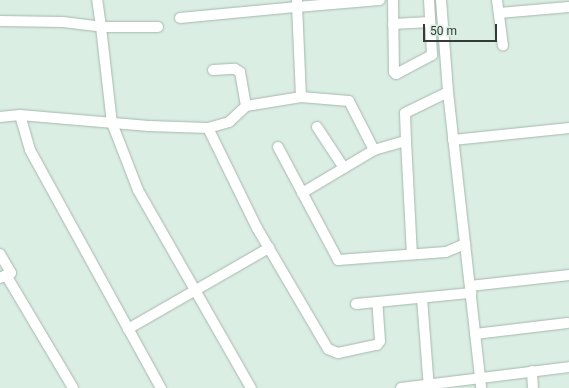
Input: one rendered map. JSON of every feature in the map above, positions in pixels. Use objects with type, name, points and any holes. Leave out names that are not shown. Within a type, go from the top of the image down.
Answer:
[{"type":"street","points":[[97,0],[112,123],[138,190],[196,290],[250,388]]},
{"type":"street","points":[[180,18],[297,4],[380,0]]},
{"type":"street","points":[[393,0],[394,72],[396,74],[432,55],[429,0]]},
{"type":"street","points":[[441,0],[448,92],[481,388]]},
{"type":"street","points":[[497,0],[502,46]]},
{"type":"street","points":[[297,4],[301,97]]},
{"type":"street","points":[[499,13],[569,7]]},
{"type":"street","points":[[0,20],[63,22],[100,27],[158,27]]},
{"type":"street","points":[[393,24],[430,22]]},
{"type":"street","points":[[213,70],[235,69],[240,72],[246,106]]},
{"type":"street","points":[[412,254],[405,112],[448,92]]},
{"type":"street","points":[[0,117],[20,115],[112,123],[208,128],[229,122],[246,106],[301,97],[349,101],[374,150]]},
{"type":"street","points":[[20,115],[30,150],[161,388]]},
{"type":"street","points":[[317,126],[344,168]]},
{"type":"street","points":[[208,128],[228,172],[269,248],[331,351],[338,353],[375,347],[379,343],[377,302]]},
{"type":"street","points":[[453,140],[569,128]]},
{"type":"street","points":[[302,192],[374,150],[406,141]]},
{"type":"street","points":[[278,147],[338,260],[446,252],[465,244]]},
{"type":"street","points":[[128,329],[269,248]]},
{"type":"street","points":[[0,254],[10,273],[3,276],[73,388]]},
{"type":"street","points":[[356,304],[422,298],[470,289],[569,275]]},
{"type":"street","points":[[422,298],[429,386]]},
{"type":"street","points":[[475,334],[567,323]]},
{"type":"street","points":[[401,388],[429,386],[480,376],[569,367]]},
{"type":"street","points":[[532,371],[533,388]]}]
